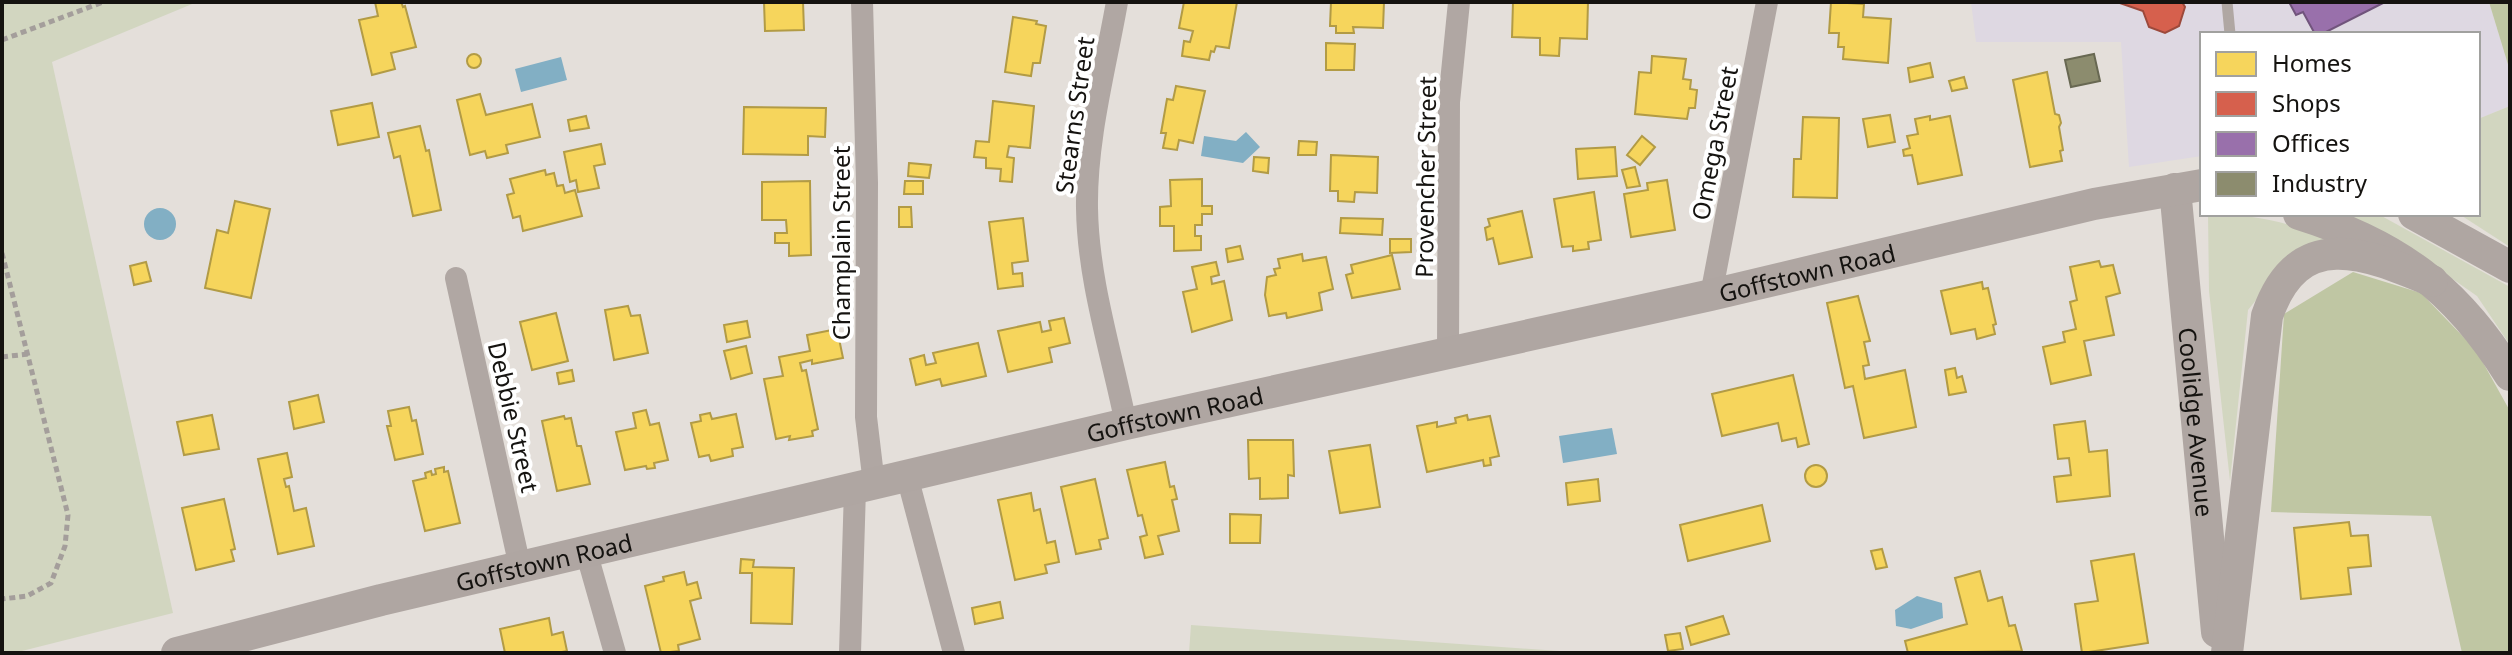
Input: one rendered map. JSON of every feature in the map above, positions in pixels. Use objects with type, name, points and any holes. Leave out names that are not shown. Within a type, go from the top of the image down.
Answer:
[{"type":"main road","name":"Goffstown Road","points":[[177,653],[586,551],[1126,424],[1711,295],[2094,204],[2193,189]]},
{"type":"main road","name":"Coolidge Avenue","points":[[2193,189],[2219,653]]},
{"type":"main road","points":[[2305,216],[2341,227],[2389,250],[2432,281],[2481,330],[2510,375]]},
{"type":"main road","points":[[2418,216],[2510,267]]},
{"type":"main road","points":[[2227,653],[2267,316],[2274,296],[2292,272],[2312,258],[2335,253],[2362,255],[2432,281]]},
{"type":"street","name":"Champlain Street","points":[[850,653],[864,487],[866,417],[867,183],[862,2]]},
{"type":"street","name":"Stearns Street","points":[[1117,2],[1095,121],[1087,207],[1095,280],[1126,424]]},
{"type":"street","name":"Provencher Street","points":[[1448,353],[1449,102],[1459,2]]},
{"type":"street","name":"Omega Street","points":[[1711,295],[1767,2]]},
{"type":"street","name":"Debbie Street","points":[[456,278],[520,567]]},
{"type":"street","points":[[907,476],[954,653]]},
{"type":"street","points":[[586,551],[615,653]]},
{"type":"lane","points":[[2227,2],[2230,32]]},
{"type":"path","points":[[2,40],[103,2]]},
{"type":"path","points":[[2,253],[68,515],[65,546],[51,583],[27,596],[2,599]]},
{"type":"path","points":[[2,357],[28,354]]},
{"type":"shaded area","points":[[1971,2],[2489,2],[2510,71],[2510,106],[2480,118],[2480,32],[2200,32],[2200,156],[2129,167],[2121,42],[1976,42]]},
{"type":"green space","points":[[2,2],[197,2],[52,62],[173,613],[14,653],[2,653]]},
{"type":"green space","points":[[2489,2],[2510,2],[2510,71]]},
{"type":"green space","points":[[2510,106],[2510,247],[2462,216],[2480,216],[2480,118]]},
{"type":"green space","points":[[2208,216],[2244,216],[2277,222],[2344,242],[2290,258],[2248,310],[2230,481],[2209,291]]},
{"type":"green space","points":[[2351,216],[2382,216],[2510,287],[2510,345],[2477,296],[2407,247]]},
{"type":"green space","points":[[2353,272],[2421,293],[2476,350],[2510,411],[2510,653],[2462,653],[2431,516],[2271,512],[2284,314]]},
{"type":"green space","points":[[1191,625],[1588,653],[1189,653]]},
{"type":"water","points":[[561,57],[567,80],[521,92],[515,69]]},
{"type":"water","points":[[1246,132],[1260,147],[1243,163],[1201,156],[1204,136],[1236,141]]},
{"type":"water","points":[[160,208],[172,212],[176,224],[172,236],[160,240],[148,236],[144,224],[148,212]]},
{"type":"water","points":[[1612,428],[1617,454],[1563,463],[1559,436]]},
{"type":"water","points":[[1917,596],[1942,603],[1943,618],[1911,629],[1896,626],[1895,610]]},
{"type":"building: Homes","points":[[375,2],[401,2],[405,6],[416,47],[391,53],[395,69],[372,75],[359,20],[378,16]]},
{"type":"building: Homes","points":[[764,2],[803,2],[804,30],[765,31]]},
{"type":"building: Homes","points":[[1184,2],[1237,2],[1229,48],[1216,46],[1209,60],[1182,56],[1184,41],[1190,42],[1193,31],[1179,28]]},
{"type":"building: Homes","points":[[1331,2],[1384,2],[1383,28],[1353,27],[1354,33],[1336,33],[1336,26],[1330,26]]},
{"type":"building: Homes","points":[[1513,2],[1588,2],[1587,39],[1560,38],[1559,56],[1540,55],[1540,38],[1512,37]]},
{"type":"building: Homes","points":[[1831,2],[1864,4],[1863,17],[1891,19],[1888,63],[1843,59],[1844,47],[1838,47],[1839,33],[1829,33]]},
{"type":"building: Homes","points":[[1013,17],[1037,21],[1036,24],[1046,26],[1040,63],[1033,63],[1031,76],[1005,72]]},
{"type":"building: Homes","points":[[1326,43],[1355,44],[1354,70],[1326,70]]},
{"type":"building: Homes","points":[[474,54],[481,61],[474,68],[467,61]]},
{"type":"building: Homes","points":[[1652,56],[1686,59],[1683,79],[1691,80],[1690,89],[1697,90],[1695,108],[1689,108],[1687,119],[1635,114],[1639,72],[1651,73]]},
{"type":"building: Homes","points":[[1930,63],[1933,77],[1910,82],[1908,68]]},
{"type":"building: Homes","points":[[2047,72],[2055,114],[2059,115],[2061,123],[2062,161],[2030,167],[2013,80]]},
{"type":"building: Homes","points":[[1964,77],[1967,88],[1952,91],[1949,81]]},
{"type":"building: Homes","points":[[1176,86],[1205,91],[1193,143],[1179,140],[1177,150],[1163,148],[1166,133],[1161,133],[1167,99],[1173,100]]},
{"type":"building: Homes","points":[[480,94],[486,115],[532,104],[540,137],[506,145],[508,153],[487,158],[485,151],[470,155],[457,100]]},
{"type":"building: Homes","points":[[993,101],[1034,106],[1030,148],[1009,146],[1007,157],[1014,158],[1012,182],[1000,181],[1001,169],[986,168],[986,158],[974,157],[976,141],[989,142]]},
{"type":"building: Homes","points":[[372,103],[379,137],[338,145],[331,111]]},
{"type":"building: Homes","points":[[744,107],[826,108],[825,137],[808,136],[808,155],[743,154]]},
{"type":"building: Homes","points":[[1890,115],[1895,142],[1868,147],[1863,119]]},
{"type":"building: Homes","points":[[586,116],[589,128],[570,131],[568,120]]},
{"type":"building: Homes","points":[[1930,116],[1930,120],[1950,116],[1962,175],[1918,184],[1912,155],[1904,156],[1903,150],[1910,148],[1907,136],[1918,134],[1915,119]]},
{"type":"building: Homes","points":[[1803,117],[1839,118],[1837,198],[1793,197],[1794,159],[1801,159]]},
{"type":"building: Homes","points":[[420,126],[426,151],[429,150],[441,210],[413,216],[400,156],[394,158],[388,133]]},
{"type":"building: Homes","points":[[1642,136],[1655,147],[1640,165],[1627,155]]},
{"type":"building: Homes","points":[[1299,141],[1317,142],[1316,155],[1298,155]]},
{"type":"building: Homes","points":[[601,144],[605,164],[594,166],[599,188],[578,192],[576,180],[570,182],[564,152]]},
{"type":"building: Homes","points":[[1615,147],[1617,176],[1578,179],[1576,149]]},
{"type":"building: Homes","points":[[1331,155],[1378,157],[1377,193],[1355,192],[1354,202],[1338,201],[1338,191],[1330,191]]},
{"type":"building: Homes","points":[[1254,157],[1269,158],[1268,173],[1253,171]]},
{"type":"building: Homes","points":[[909,163],[931,165],[929,178],[908,176]]},
{"type":"building: Homes","points":[[1635,167],[1640,186],[1627,188],[1622,170]]},
{"type":"building: Homes","points":[[545,170],[546,175],[554,173],[557,186],[563,185],[565,193],[575,190],[582,216],[523,231],[520,216],[513,218],[507,195],[514,193],[510,179]]},
{"type":"building: Homes","points":[[1202,179],[1202,206],[1212,206],[1212,214],[1202,214],[1202,225],[1195,225],[1195,236],[1201,236],[1201,250],[1174,251],[1174,226],[1160,226],[1160,207],[1171,206],[1170,180]]},
{"type":"building: Homes","points":[[1667,180],[1675,230],[1631,237],[1624,194],[1648,190],[1647,183]]},
{"type":"building: Homes","points":[[810,181],[811,255],[789,256],[789,243],[775,243],[775,233],[787,233],[786,220],[762,220],[762,182]]},
{"type":"building: Homes","points":[[905,181],[923,181],[923,194],[904,194]]},
{"type":"building: Homes","points":[[1594,192],[1601,240],[1588,242],[1589,249],[1573,251],[1573,246],[1562,247],[1554,199]]},
{"type":"building: Homes","points":[[235,201],[270,209],[251,298],[205,288],[217,230],[228,233]]},
{"type":"building: Homes","points":[[899,207],[911,207],[912,227],[899,227]]},
{"type":"building: Homes","points":[[1522,211],[1532,257],[1499,264],[1493,238],[1487,240],[1485,228],[1490,226],[1488,219]]},
{"type":"building: Homes","points":[[1023,218],[1028,261],[1012,263],[1013,274],[1022,273],[1023,286],[998,289],[989,222]]},
{"type":"building: Homes","points":[[1341,218],[1383,219],[1382,235],[1340,233]]},
{"type":"building: Homes","points":[[1390,239],[1411,239],[1411,252],[1390,253]]},
{"type":"building: Homes","points":[[1240,246],[1243,259],[1228,262],[1226,249]]},
{"type":"building: Homes","points":[[1302,254],[1303,261],[1326,257],[1333,289],[1319,293],[1322,310],[1287,318],[1286,313],[1269,316],[1265,295],[1267,277],[1276,275],[1274,269],[1280,268],[1278,259]]},
{"type":"building: Homes","points":[[1392,255],[1400,289],[1352,298],[1346,275],[1353,273],[1351,265]]},
{"type":"building: Homes","points":[[2099,261],[2101,267],[2113,265],[2120,293],[2106,297],[2114,335],[2084,341],[2091,375],[2051,384],[2043,347],[2065,342],[2063,332],[2076,329],[2070,302],[2077,300],[2070,267]]},
{"type":"building: Homes","points":[[146,262],[151,281],[134,285],[130,266]]},
{"type":"building: Homes","points":[[1216,262],[1219,275],[1211,277],[1212,284],[1224,281],[1232,320],[1192,332],[1183,292],[1197,289],[1192,267]]},
{"type":"building: Homes","points":[[1982,282],[1983,289],[1988,288],[1996,324],[1993,325],[1995,334],[1977,339],[1975,329],[1951,334],[1941,291]]},
{"type":"building: Homes","points":[[1858,296],[1870,341],[1864,342],[1869,365],[1863,366],[1865,379],[1905,370],[1916,427],[1864,438],[1853,386],[1845,388],[1827,303]]},
{"type":"building: Homes","points":[[628,306],[631,316],[640,315],[648,353],[614,360],[605,310]]},
{"type":"building: Homes","points":[[556,313],[568,361],[532,370],[520,322]]},
{"type":"building: Homes","points":[[1064,318],[1070,343],[1049,348],[1052,362],[1008,372],[998,331],[1040,322],[1042,332],[1051,330],[1049,321]]},
{"type":"building: Homes","points":[[747,321],[750,337],[727,342],[724,325]]},
{"type":"building: Homes","points":[[837,329],[843,358],[800,363],[802,371],[806,370],[818,429],[812,431],[813,436],[776,439],[764,379],[783,376],[779,357],[810,351],[807,335]]},
{"type":"building: Homes","points":[[978,343],[986,376],[942,386],[940,379],[916,385],[910,359],[924,355],[926,365],[936,363],[933,353]]},
{"type":"building: Homes","points":[[746,346],[752,373],[731,379],[724,351]]},
{"type":"building: Homes","points":[[1955,368],[1957,378],[1962,376],[1966,392],[1949,395],[1945,370]]},
{"type":"building: Homes","points":[[572,370],[574,381],[559,384],[557,373]]},
{"type":"building: Homes","points":[[1793,375],[1809,444],[1798,447],[1796,438],[1782,441],[1778,423],[1722,436],[1712,394]]},
{"type":"building: Homes","points":[[318,395],[324,422],[294,429],[289,402]]},
{"type":"building: Homes","points":[[409,407],[412,421],[416,420],[423,454],[395,460],[387,426],[391,426],[388,411]]},
{"type":"building: Homes","points":[[646,410],[650,425],[659,423],[668,460],[654,463],[655,468],[647,469],[646,466],[625,470],[616,432],[636,428],[633,413]]},
{"type":"building: Homes","points":[[710,413],[712,419],[736,414],[743,447],[732,449],[733,456],[711,461],[709,455],[699,457],[691,423],[701,421],[700,415]]},
{"type":"building: Homes","points":[[212,415],[219,449],[184,455],[177,422]]},
{"type":"building: Homes","points":[[1467,415],[1468,420],[1490,416],[1499,456],[1490,458],[1491,465],[1484,466],[1483,460],[1427,472],[1417,426],[1437,422],[1437,427],[1456,423],[1455,418]]},
{"type":"building: Homes","points":[[564,416],[565,419],[571,418],[590,484],[557,491],[542,421]]},
{"type":"building: Homes","points":[[2085,421],[2089,452],[2107,450],[2110,496],[2057,502],[2054,477],[2071,475],[2069,458],[2058,459],[2054,425]]},
{"type":"building: Homes","points":[[1248,440],[1293,440],[1294,476],[1288,475],[1288,498],[1260,499],[1260,478],[1249,479]]},
{"type":"building: Homes","points":[[1370,445],[1380,507],[1340,513],[1329,451]]},
{"type":"building: Homes","points":[[287,453],[292,477],[284,479],[286,487],[289,486],[294,511],[306,508],[314,546],[278,554],[258,459]]},
{"type":"building: Homes","points":[[1165,462],[1170,487],[1174,486],[1177,499],[1172,500],[1179,531],[1158,536],[1163,554],[1145,558],[1140,537],[1147,535],[1142,515],[1138,516],[1127,470]]},
{"type":"building: Homes","points":[[1816,465],[1827,476],[1816,487],[1805,476]]},
{"type":"building: Homes","points":[[444,467],[444,472],[448,471],[460,523],[425,531],[413,481],[426,478],[425,473],[431,471],[432,475],[436,474],[435,469]]},
{"type":"building: Homes","points":[[1095,479],[1108,538],[1099,540],[1101,549],[1076,554],[1061,487]]},
{"type":"building: Homes","points":[[1598,479],[1600,501],[1568,505],[1566,483]]},
{"type":"building: Homes","points":[[1031,493],[1034,511],[1040,509],[1047,543],[1055,541],[1059,562],[1045,565],[1047,573],[1015,580],[998,500]]},
{"type":"building: Homes","points":[[224,499],[235,549],[231,550],[234,561],[196,570],[182,508]]},
{"type":"building: Homes","points":[[1762,505],[1770,541],[1688,561],[1680,525]]},
{"type":"building: Homes","points":[[1230,514],[1261,515],[1260,543],[1230,543]]},
{"type":"building: Homes","points":[[2349,522],[2351,536],[2368,535],[2371,566],[2348,568],[2351,594],[2301,599],[2294,528]]},
{"type":"building: Homes","points":[[1882,549],[1887,567],[1876,569],[1871,551]]},
{"type":"building: Homes","points":[[2134,554],[2148,643],[2082,653],[2075,604],[2098,601],[2091,561]]},
{"type":"building: Homes","points":[[741,559],[754,560],[753,567],[794,568],[792,624],[751,623],[752,573],[740,573]]},
{"type":"building: Homes","points":[[1980,571],[1988,601],[2002,597],[2009,626],[2015,625],[2022,651],[1908,653],[1905,641],[1967,624],[1955,578]]},
{"type":"building: Homes","points":[[684,572],[687,585],[697,582],[701,598],[690,601],[700,639],[678,645],[679,651],[661,653],[645,586]]},
{"type":"building: Homes","points":[[1000,602],[1003,618],[975,624],[972,608]]},
{"type":"building: Homes","points":[[1723,616],[1729,634],[1691,645],[1686,627]]},
{"type":"building: Homes","points":[[549,618],[552,635],[563,632],[567,651],[505,653],[500,629]]},
{"type":"building: Homes","points":[[1680,633],[1683,649],[1668,651],[1665,635]]},
{"type":"building: Shops","points":[[2117,2],[2182,2],[2185,7],[2179,26],[2165,33],[2149,27],[2143,11]]},
{"type":"building: Offices","points":[[2289,2],[2385,2],[2326,32],[2314,32],[2303,12],[2296,15]]},
{"type":"building: Industry","points":[[2094,54],[2100,81],[2071,87],[2065,60]]}]
